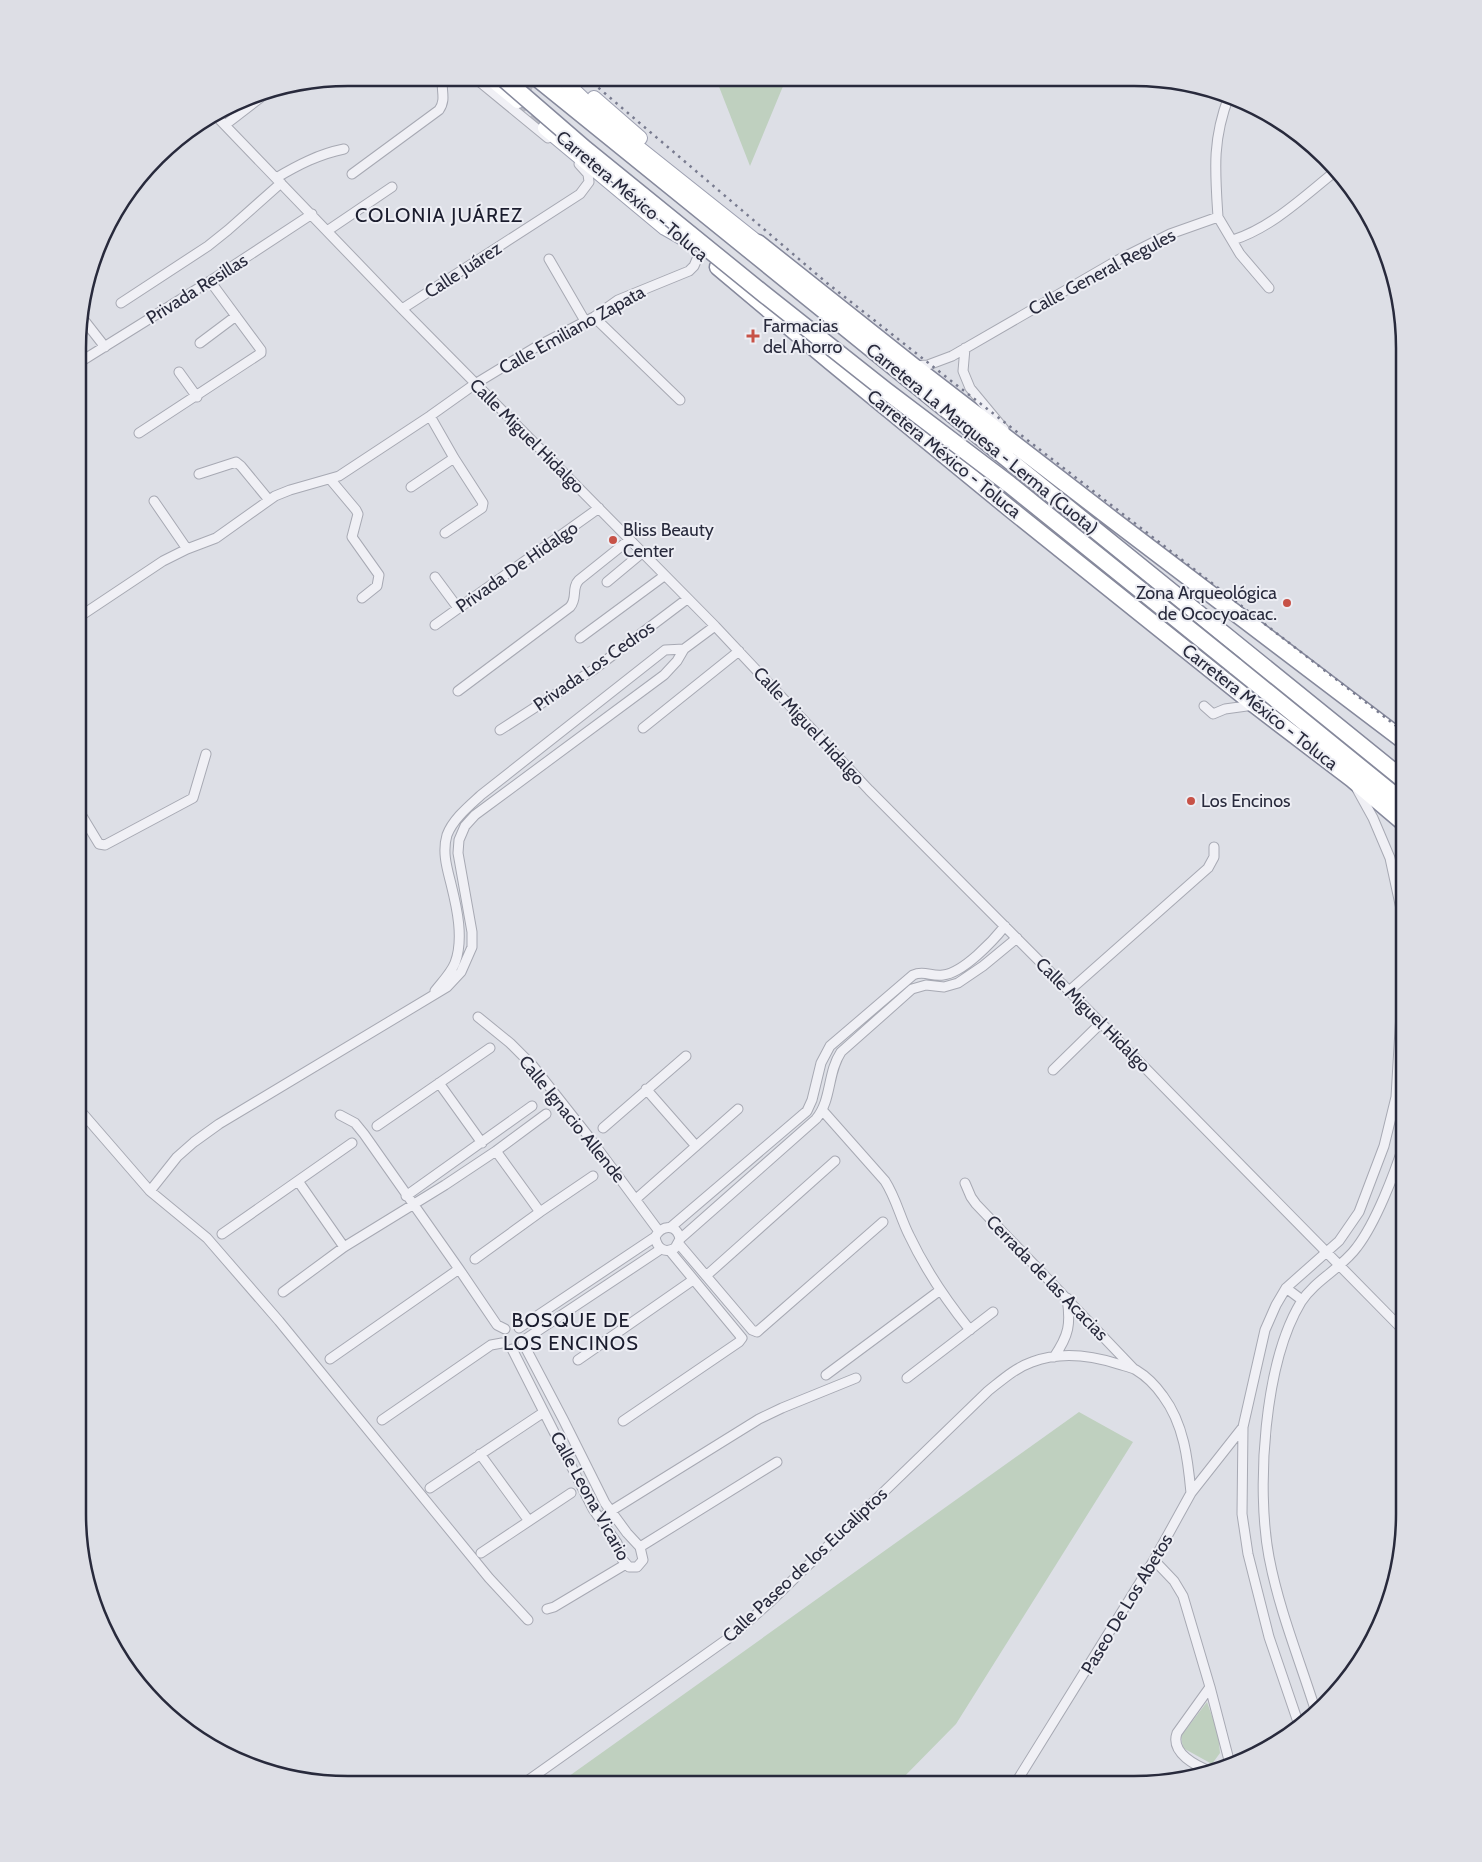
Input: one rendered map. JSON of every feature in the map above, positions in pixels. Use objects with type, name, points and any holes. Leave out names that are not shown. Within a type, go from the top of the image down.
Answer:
[{"type":"highway","name":"Carretera La Marquesa - Lerma (Cuota)","points":[[513,86],[586,149],[757,289],[1016,490],[1396,797]]},
{"type":"highway","name":"Carretera La Marquesa - Lerma (Cuota)","points":[[547,86],[1396,774]]},
{"type":"highway","points":[[758,243],[913,366],[1396,734]]},
{"type":"highway","name":"Carretera México - Toluca","points":[[694,246],[831,362],[1254,705],[1352,779],[1396,816]]},
{"type":"main road","name":"Carretera México - Toluca","points":[[500,86],[694,246]]},
{"type":"main road","points":[[569,86],[611,126],[758,243]]},
{"type":"main road","points":[[583,88],[646,144],[706,192],[758,243]]},
{"type":"main road","points":[[545,128],[666,228],[694,246]]},
{"type":"street","points":[[352,174],[440,110],[444,101],[442,86]]},
{"type":"street","name":"Calle Juárez","points":[[402,309],[580,194],[589,182],[588,174],[581,166],[485,86]]},
{"type":"street","points":[[1226,103],[1216,145],[1214,165],[1218,217],[1240,254],[1269,288]]},
{"type":"street","points":[[225,126],[251,105]]},
{"type":"street","name":"Calle Miguel Hidalgo","points":[[219,120],[475,384],[715,626],[869,790],[1102,1023],[1396,1323]]},
{"type":"street","points":[[121,303],[208,246],[228,230],[295,166],[317,156],[344,149]]},
{"type":"street","points":[[1233,240],[1247,235],[1280,216],[1331,175]]},
{"type":"street","points":[[327,231],[392,187]]},
{"type":"street","name":"Privada Resillas","points":[[86,358],[210,281],[312,214]]},
{"type":"street","name":"Calle General Regules","points":[[913,366],[928,365],[940,361],[966,348],[1118,260],[1170,234],[1218,217]]},
{"type":"street","name":"Calle Emiliano Zapata","points":[[86,612],[163,561],[216,538],[269,500],[290,490],[330,479],[352,468],[475,384],[628,295],[690,271],[694,266],[694,246]]},
{"type":"street","points":[[549,259],[585,321]]},
{"type":"street","points":[[139,433],[261,353],[261,350],[210,281]]},
{"type":"street","points":[[200,343],[236,316]]},
{"type":"street","points":[[594,316],[680,400]]},
{"type":"street","points":[[87,325],[104,347]]},
{"type":"street","points":[[966,348],[963,370],[970,388],[1020,448]]},
{"type":"street","points":[[179,372],[197,396]]},
{"type":"street","points":[[430,416],[483,505],[482,508],[445,533]]},
{"type":"street","points":[[411,487],[454,458]]},
{"type":"street","points":[[198,474],[236,462],[269,500]]},
{"type":"street","points":[[330,479],[356,510],[358,514],[352,537],[379,575],[377,586],[362,598]]},
{"type":"street","points":[[154,501],[187,549]]},
{"type":"street","name":"Privada De Hidalgo","points":[[434,624],[598,508]]},
{"type":"street","points":[[458,691],[570,607],[575,599],[574,585],[629,540]]},
{"type":"street","points":[[607,582],[643,552]]},
{"type":"street","points":[[580,638],[664,576]]},
{"type":"street","points":[[435,577],[458,608]]},
{"type":"street","name":"Privada Los Cedros","points":[[500,730],[593,670],[687,599]]},
{"type":"street","points":[[451,884],[459,840],[466,826],[475,815],[664,675],[677,662],[684,649],[715,626]]},
{"type":"street","points":[[430,996],[447,977],[455,964],[459,947],[458,916],[445,863],[445,847],[448,834],[458,817],[468,807],[665,650],[684,649]]},
{"type":"street","points":[[643,728],[739,651]]},
{"type":"street","points":[[1204,706],[1213,714],[1225,709],[1254,705]]},
{"type":"street","points":[[86,824],[99,844],[105,845],[193,798],[206,754]]},
{"type":"street","points":[[1352,779],[1373,818],[1390,858],[1396,885]]},
{"type":"street","points":[[1069,991],[1208,868],[1214,857],[1214,847]]},
{"type":"street","points":[[150,1190],[178,1157],[207,1133],[447,987],[461,972],[472,947],[472,932],[458,853]]},
{"type":"street","points":[[1004,926],[992,941],[965,965],[942,976],[918,973],[906,980],[830,1046],[823,1058],[812,1100],[807,1111],[671,1227],[664,1227],[657,1234],[518,1328],[509,1327],[505,1329],[501,1336],[502,1343],[506,1348],[516,1348],[523,1341],[680,1242],[823,1111],[833,1067],[841,1052],[912,989],[926,985],[937,987],[951,986],[971,974],[1017,938]]},
{"type":"street","points":[[992,941],[1001,951]]},
{"type":"street","points":[[965,965],[971,974]]},
{"type":"street","name":"Calle Ignacio Allende","points":[[478,1017],[510,1043],[533,1066],[636,1199],[657,1234]]},
{"type":"street","points":[[1054,1070],[1102,1023]]},
{"type":"street","points":[[377,1126],[490,1048]]},
{"type":"street","points":[[603,1128],[686,1056]]},
{"type":"street","points":[[817,1077],[830,1080]]},
{"type":"street","points":[[439,1083],[482,1143]]},
{"type":"street","points":[[646,1089],[696,1146]]},
{"type":"street","points":[[1298,1718],[1269,1638],[1248,1554],[1242,1514],[1243,1427],[1265,1330],[1276,1305],[1286,1288],[1348,1231],[1359,1212],[1384,1146],[1396,1097]]},
{"type":"street","points":[[406,1196],[532,1106]]},
{"type":"street","points":[[636,1199],[738,1109]]},
{"type":"street","points":[[823,1111],[885,1181],[893,1193],[908,1233],[940,1291],[970,1330]]},
{"type":"street","points":[[283,1292],[344,1247],[496,1151],[546,1114]]},
{"type":"street","points":[[340,1115],[355,1123],[412,1205],[460,1269],[496,1325],[505,1329]]},
{"type":"street","points":[[86,1117],[150,1190],[207,1238],[279,1321],[483,1571],[528,1620]]},
{"type":"street","points":[[222,1234],[352,1143]]},
{"type":"street","points":[[496,1151],[540,1212]]},
{"type":"street","points":[[706,1276],[835,1161]]},
{"type":"street","points":[[1314,1704],[1278,1595],[1269,1556],[1264,1496],[1265,1439],[1269,1404],[1277,1365],[1293,1316],[1302,1300],[1357,1247],[1374,1217],[1396,1166]]},
{"type":"street","points":[[475,1259],[593,1176]]},
{"type":"street","points":[[298,1181],[344,1247]]},
{"type":"street","name":"Cerrada de las Acacias","points":[[965,1183],[976,1204],[1135,1370]]},
{"type":"street","points":[[671,1227],[679,1234],[680,1242],[706,1276],[755,1331],[760,1330],[883,1222]]},
{"type":"street","points":[[623,1421],[739,1342],[742,1338],[666,1250],[656,1244],[657,1234]]},
{"type":"street","points":[[330,1358],[460,1269]]},
{"type":"street","points":[[578,1360],[693,1280]]},
{"type":"street","points":[[1286,1288],[1302,1300]]},
{"type":"street","points":[[826,1376],[940,1291]]},
{"type":"street","points":[[1054,1356],[1064,1342],[1069,1329],[1070,1316],[1067,1298]]},
{"type":"street","points":[[907,1378],[993,1312]]},
{"type":"street","points":[[518,1328],[524,1335],[523,1341]]},
{"type":"street","name":"Calle Leona Vicario","points":[[512,1349],[600,1518],[617,1543],[626,1564],[633,1568],[641,1564],[643,1560],[640,1547],[605,1503],[523,1341]]},
{"type":"street","points":[[382,1420],[491,1345],[502,1343]]},
{"type":"street","name":"Calle Paseo de los Eucaliptos","points":[[534,1776],[733,1635],[769,1603],[988,1391],[1010,1373],[1032,1362],[1054,1356],[1075,1355],[1101,1359],[1135,1370],[1150,1381],[1164,1396],[1172,1411],[1187,1452],[1191,1493]]},
{"type":"street","points":[[600,1518],[759,1419],[856,1378]]},
{"type":"street","points":[[430,1488],[544,1412]]},
{"type":"street","name":"Calle Leona Vicario","points":[[551,1425],[563,1419]]},
{"type":"street","name":"Paseo De Los Abetos","points":[[1020,1776],[1154,1560],[1191,1493],[1243,1427]]},
{"type":"street","points":[[480,1454],[529,1521]]},
{"type":"street","points":[[640,1547],[777,1462]]},
{"type":"street","points":[[481,1553],[571,1493]]},
{"type":"street","points":[[1154,1560],[1174,1580],[1183,1596],[1228,1758]]},
{"type":"street","points":[[547,1609],[554,1607],[626,1564]]},
{"type":"street","points":[[1200,1767],[1181,1754],[1176,1748],[1174,1740],[1210,1687]]},
{"type":"green space","points":[[719,86],[783,86],[750,166]]},
{"type":"green space","points":[[1079,1412],[1133,1442],[956,1724],[905,1776],[569,1776]]},
{"type":"green space","points":[[1207,1702],[1218,1733],[1220,1753],[1212,1764],[1183,1748],[1181,1736]]},
{"type":"tunnel","points":[[526,86],[523,93],[524,106],[545,128]]},
{"type":"railway","points":[[596,86],[827,283],[1396,726]]},
{"type":"place","name":"Farmacias del Ahorro","points":[[753,336]]},
{"type":"place","name":"Bliss Beauty Center","points":[[613,540]]},
{"type":"place","name":"Zona Arqueológica de Ococyoacac.","points":[[1287,603]]},
{"type":"place","name":"Los Encinos","points":[[1191,801]]},
{"type":"district","name":"COLONIA JUÁREZ","points":[[439,215]]},
{"type":"district","name":"BOSQUE DE LOS ENCINOS","points":[[571,1332]]}]
